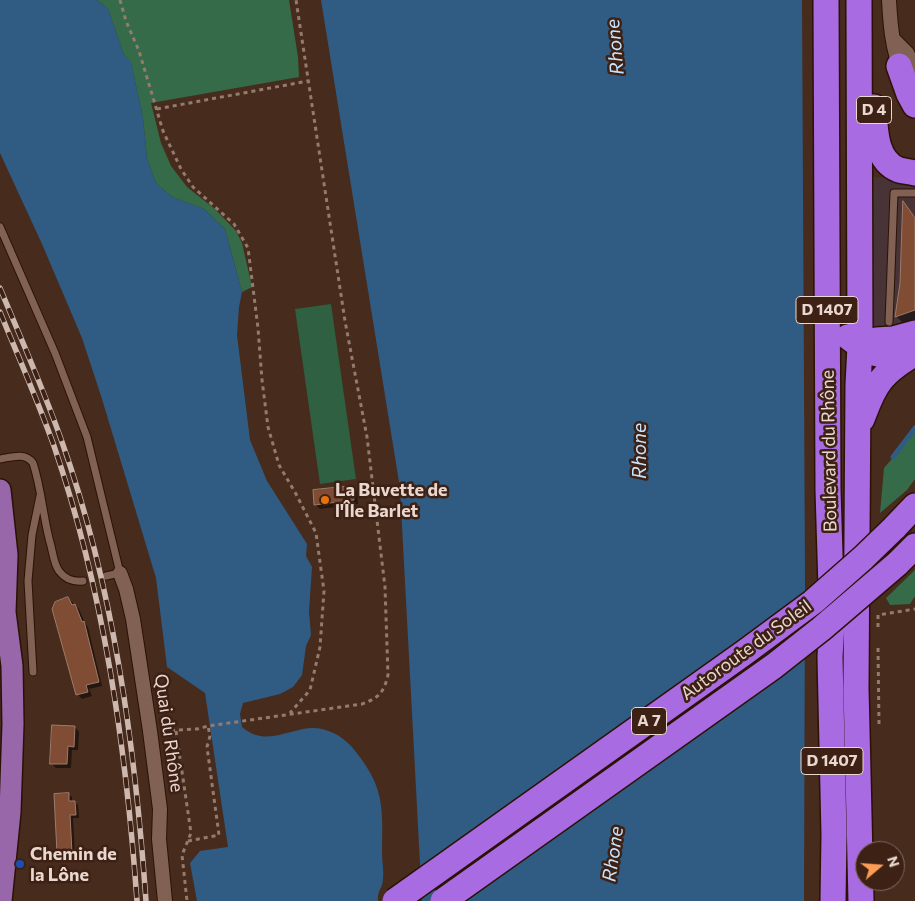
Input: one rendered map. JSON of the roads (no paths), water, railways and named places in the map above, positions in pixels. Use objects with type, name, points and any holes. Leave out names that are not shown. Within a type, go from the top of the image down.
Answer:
[{"type":"highway","name":"Boulevard du Rhône","points":[[826,0],[828,490],[832,620],[830,657],[834,835],[833,901]]},
{"type":"highway","points":[[842,0],[846,194],[843,313],[847,335],[868,352],[880,355],[915,352]]},
{"type":"highway","name":"Boulevard du Rhône","points":[[859,0],[860,346],[856,640],[861,901]]},
{"type":"highway","name":"D 4","points":[[860,27],[871,54],[877,143],[884,158],[898,169],[915,175]]},
{"type":"highway","points":[[907,67],[909,94],[915,105]]},
{"type":"highway","points":[[832,620],[841,486],[839,372],[844,358],[860,346],[873,340],[893,339],[915,333]]},
{"type":"highway","points":[[859,425],[881,379],[915,352]]},
{"type":"highway","name":"Autoroute du Soleil","points":[[395,901],[744,654],[813,602],[863,558],[915,506]]},
{"type":"highway","name":"Autoroute du Soleil","points":[[443,901],[774,666],[828,623],[915,546]]},
{"type":"main road","points":[[0,490],[5,612],[12,666],[6,723],[10,812],[1,901]]},
{"type":"street","points":[[890,0],[893,38],[907,67],[915,93]]},
{"type":"street","name":"Quai du Rhône","points":[[120,573],[126,588],[133,619],[150,731],[160,809],[159,840],[165,901]]},
{"type":"lane","points":[[915,175],[915,181]]},
{"type":"lane","points":[[889,322],[894,193],[915,193]]},
{"type":"lane","points":[[0,228],[55,353],[87,437],[120,573],[106,576]]},
{"type":"lane","points":[[0,459],[23,456],[30,459],[35,468],[47,533],[55,563],[67,579],[76,582],[83,581]]},
{"type":"lane","points":[[33,672],[28,580],[32,535],[40,496]]},
{"type":"water","points":[[0,0],[97,0],[108,9],[124,55],[131,62],[143,118],[147,159],[156,183],[172,197],[204,209],[225,229],[242,292],[237,335],[250,440],[267,481],[307,544],[306,556],[312,567],[309,612],[311,635],[306,646],[302,675],[293,687],[280,694],[243,703],[240,714],[242,727],[249,732],[264,736],[310,728],[323,729],[341,737],[362,760],[376,784],[381,808],[383,876],[378,901],[197,901],[190,863],[200,851],[228,847],[205,693],[167,667],[156,578],[102,399],[82,338],[42,244],[0,153]]},
{"type":"water","name":"Rhone","points":[[321,0],[802,0],[805,579],[804,901],[422,901],[400,488]]},
{"type":"waterway","points":[[893,457],[915,428]]},
{"type":"railway","points":[[0,288],[62,442],[96,554],[109,611],[128,726],[136,785],[146,901]]},
{"type":"railway","points":[[0,312],[54,446],[87,557],[110,671],[119,728],[137,901]]},
{"type":"place","name":"La Buvette de l'Île Barlet","points":[[325,500]]},
{"type":"place","name":"Chemin de la Lône","points":[[20,864]]}]
